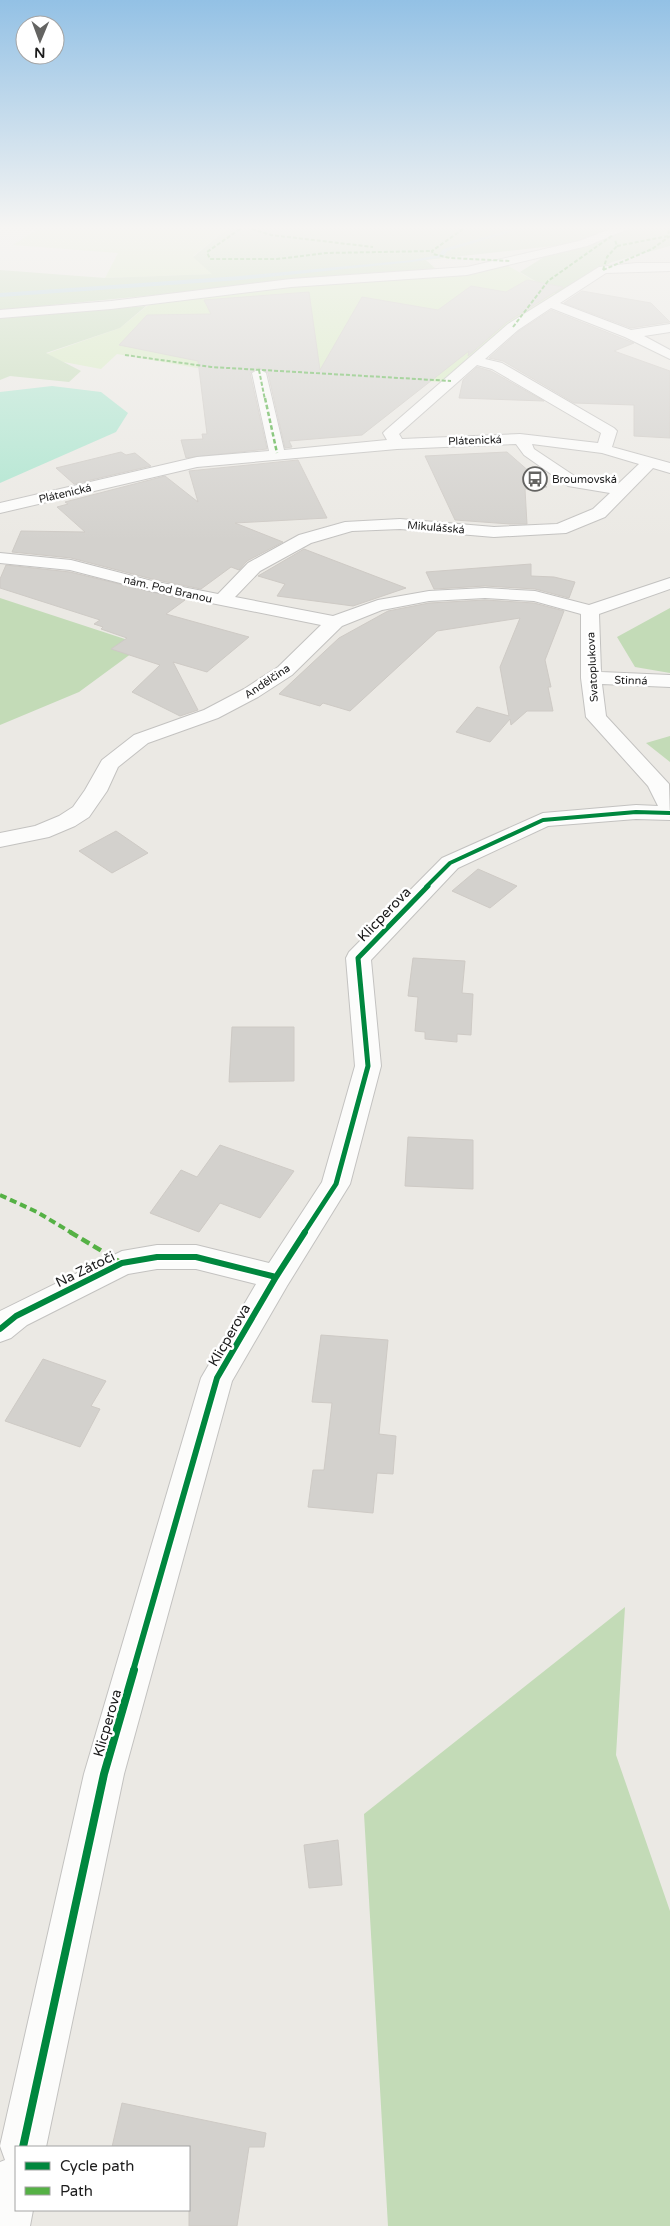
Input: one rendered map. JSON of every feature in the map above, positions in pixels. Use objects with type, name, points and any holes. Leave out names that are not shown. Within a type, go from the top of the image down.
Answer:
[{"type":"street","points":[[397,444],[392,433],[507,333]]},
{"type":"street","points":[[627,333],[670,354]]},
{"type":"street","points":[[630,334],[637,333]]},
{"type":"street","points":[[474,360],[497,366],[609,431],[604,449]]},
{"type":"street","points":[[260,373],[277,453]]},
{"type":"street","points":[[520,439],[529,452],[574,483],[624,490]]},
{"type":"street","name":"Plátenická","points":[[0,508],[196,462],[277,453],[397,444],[520,439],[582,444],[670,468]]},
{"type":"street","name":"Mikulášská","points":[[221,601],[254,567],[305,539],[351,526],[400,524],[494,532],[560,529],[599,513],[650,462]]},
{"type":"street","name":"nám. Pod Branou","points":[[0,558],[71,565],[151,586],[336,622]]},
{"type":"street","points":[[590,611],[670,582]]},
{"type":"street","name":"Andělčina","points":[[0,840],[41,832],[67,821],[81,812],[96,791],[109,764],[141,739],[211,714],[250,694],[285,671],[336,622],[378,605],[429,596],[485,593],[535,596],[590,611]]},
{"type":"street","name":"Svatoplukova","points":[[590,611],[591,678],[596,717],[658,784],[670,811]]},
{"type":"street","name":"Stinná","points":[[591,678],[670,681]]},
{"type":"street","name":"Klicperova","points":[[23,2146],[104,1774],[217,1378],[276,1277],[336,1184],[368,1066],[358,958],[450,863],[544,820],[670,811]]},
{"type":"street","name":"Na Zátoči","points":[[0,1329],[16,1316],[122,1262],[157,1257],[196,1257],[276,1277]]},
{"type":"street","points":[[6,2226],[15,2184]]},
{"type":"green space","points":[[0,333],[106,333],[46,353],[81,371],[69,382],[10,376],[0,380]]},
{"type":"green space","points":[[106,333],[506,333],[441,382],[197,368],[117,354],[101,369],[37,357]]},
{"type":"green space","points":[[52,386],[101,392],[128,413],[116,432],[0,483],[0,392]]},
{"type":"green space","points":[[0,598],[143,645],[79,692],[0,725]]},
{"type":"green space","points":[[670,608],[670,673],[635,667],[617,637]]},
{"type":"green space","points":[[670,736],[670,762],[646,743]]},
{"type":"green space","points":[[625,1607],[616,1755],[670,1911],[670,2226],[388,2226],[364,1814]]},
{"type":"building","points":[[130,333],[315,333],[320,370],[341,333],[495,333],[468,356],[469,351],[362,435],[289,441],[292,447],[285,448],[268,373],[258,367],[250,373],[267,449],[186,458],[181,440],[203,439],[202,434],[207,434],[198,361],[119,345]]},
{"type":"building","points":[[517,333],[609,333],[634,343],[614,351],[670,371],[670,438],[634,436],[634,405],[574,403],[503,361],[489,358]]},
{"type":"building","points":[[477,367],[491,371],[544,401],[459,398],[463,380]]},
{"type":"building","points":[[121,452],[126,455],[135,453],[151,466],[74,484],[56,468]]},
{"type":"building","points":[[507,452],[547,487],[525,489],[527,524],[455,520],[425,456]]},
{"type":"building","points":[[298,460],[327,518],[235,523],[283,542],[247,561],[239,570],[231,567],[201,589],[152,579],[71,558],[12,552],[21,531],[85,532],[57,507],[68,504],[65,502],[165,476],[198,502],[189,471]]},
{"type":"building","points":[[304,549],[406,588],[353,606],[277,596],[285,584],[258,576]]},
{"type":"building","points":[[531,564],[531,576],[554,577],[575,582],[569,598],[535,589],[485,586],[434,589],[426,572]]},
{"type":"building","points":[[6,565],[70,572],[185,600],[166,614],[249,637],[207,672],[173,662],[198,710],[180,716],[132,692],[160,665],[111,649],[127,638],[101,629],[103,627],[94,624],[100,620],[0,588],[0,579]]},
{"type":"building","points":[[485,600],[534,603],[564,611],[545,660],[551,687],[548,687],[553,711],[527,711],[511,725],[510,719],[490,742],[456,732],[477,707],[509,716],[500,667],[520,618],[437,631],[350,711],[323,703],[320,706],[279,694],[339,638],[388,611],[429,603]]},
{"type":"building","points":[[116,831],[148,853],[112,873],[79,851]]},
{"type":"building","points":[[478,869],[517,886],[490,908],[452,891]]},
{"type":"building","points":[[413,958],[465,961],[462,993],[473,994],[471,1035],[457,1034],[457,1042],[425,1039],[425,1032],[415,1031],[418,997],[408,996]]},
{"type":"building","points":[[232,1027],[294,1027],[294,1081],[229,1082]]},
{"type":"building","points":[[408,1137],[473,1140],[473,1189],[405,1186]]},
{"type":"building","points":[[220,1145],[294,1171],[260,1218],[220,1203],[199,1232],[150,1213],[181,1170],[197,1177]]},
{"type":"building","points":[[321,1335],[388,1340],[379,1434],[396,1436],[393,1474],[377,1473],[373,1513],[308,1507],[313,1470],[324,1470],[332,1403],[312,1402]]},
{"type":"building","points":[[43,1359],[106,1381],[91,1406],[100,1409],[80,1447],[5,1421]]},
{"type":"building","points":[[338,1840],[342,1885],[309,1888],[304,1845]]},
{"type":"building","points":[[122,2103],[266,2133],[264,2147],[249,2147],[237,2226],[189,2226],[190,2146],[112,2146]]},
{"type":"marked path","points":[[125,355],[211,367],[451,381]]},
{"type":"marked path","points":[[259,370],[277,453]]},
{"type":"marked path","points":[[0,1195],[37,1212],[122,1263]]},
{"type":"cycle path","points":[[23,2146],[104,1774],[217,1378],[276,1277],[336,1184],[368,1066],[358,958],[450,863],[543,820],[636,812],[670,813]]},
{"type":"cycle path","points":[[0,1329],[16,1316],[122,1263],[157,1257],[196,1257],[276,1277]]},
{"type":"place","name":"Broumovská","points":[[535,479]]}]
